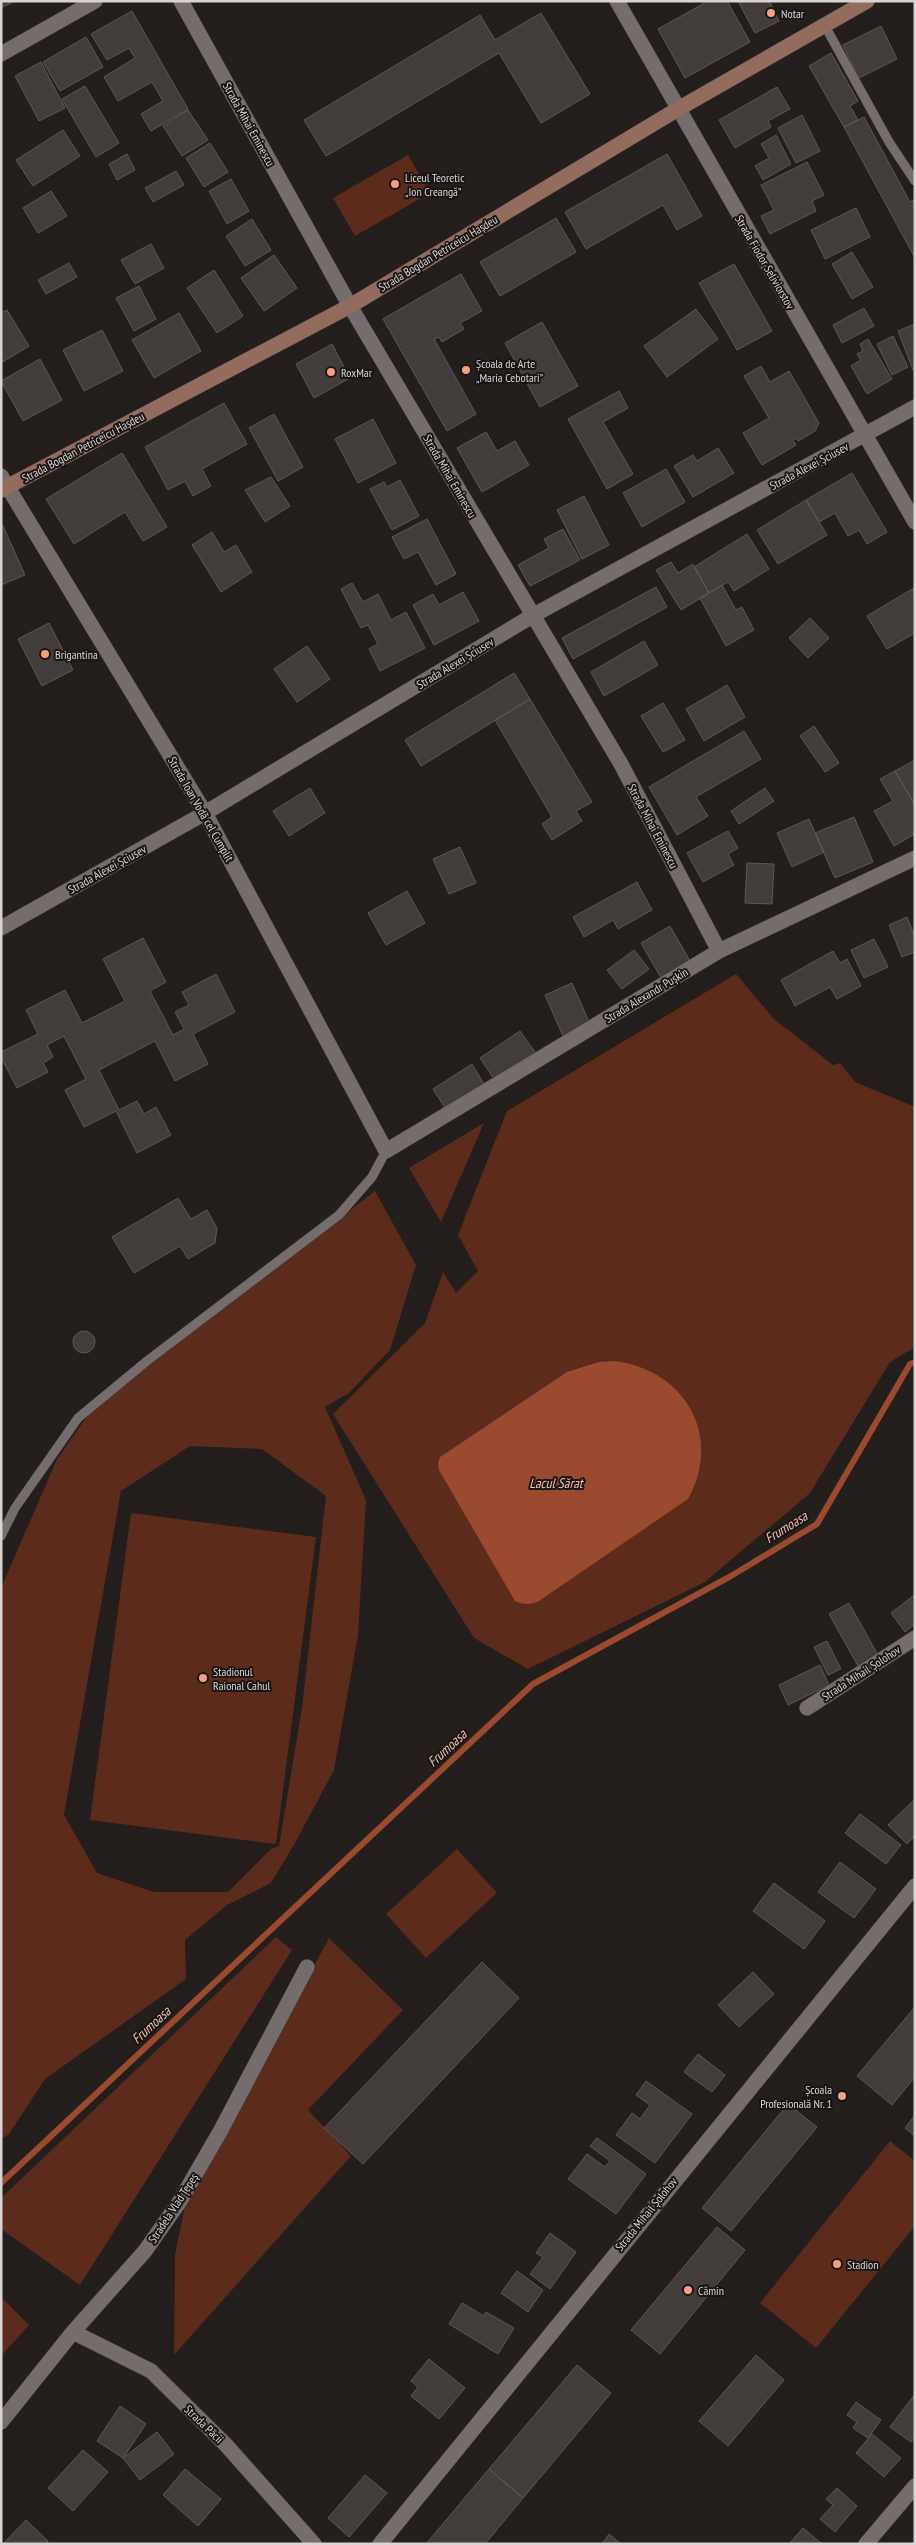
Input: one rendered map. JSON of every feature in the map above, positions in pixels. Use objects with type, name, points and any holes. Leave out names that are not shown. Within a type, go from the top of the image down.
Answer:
[{"type":"main road","name":"Strada Bogdan Petriceicu Hașdeu","points":[[3,484],[350,306],[678,110],[867,1]]},
{"type":"street","points":[[1,54],[94,1]]},
{"type":"street","name":"Strada Mihai Eminescu","points":[[181,1],[350,306],[621,764],[719,951]]},
{"type":"street","name":"Strada Fiodor Seliviorstov","points":[[617,1],[915,522]]},
{"type":"street","name":"Strada Alexei Șciusev","points":[[1,928],[206,813],[532,616],[865,436],[915,407]]},
{"type":"street","name":"Strada Ioan Vodă cel Cumplit","points":[[3,484],[206,813],[386,1151]]},
{"type":"street","name":"Strada Alexandr Pușkin","points":[[386,1151],[719,951],[915,858]]},
{"type":"street","name":"Strada Mihail Șolohov","points":[[807,1708],[915,1638]]},
{"type":"street","name":"Strada Mihail Șolohov","points":[[380,2544],[915,1886]]},
{"type":"street","name":"Stradela Vlad Țepeş","points":[[1,2422],[73,2332],[145,2251],[180,2201],[221,2130],[307,1967]]},
{"type":"street","name":"Strada Păcii","points":[[73,2332],[151,2371],[226,2445],[314,2544]]},
{"type":"street","points":[[866,2544],[915,2486]]},
{"type":"lane","points":[[824,26],[889,142],[915,181]]},
{"type":"lane","points":[[1,1536],[15,1508],[78,1418],[146,1361],[339,1215],[372,1177],[386,1151]]},
{"type":"shaded area","points":[[408,155],[430,193],[355,236],[333,198]]},
{"type":"shaded area","points":[[736,974],[774,1019],[833,1065],[840,1063],[855,1082],[915,1107],[915,1347],[890,1362],[810,1493],[705,1582],[528,1669],[474,1638],[333,1414],[425,1323],[443,1272],[456,1293],[478,1271],[458,1235],[507,1111]]},
{"type":"shaded area","points":[[484,1123],[441,1222],[409,1168]]},
{"type":"shaded area","points":[[375,1191],[416,1265],[390,1350],[349,1393],[325,1407],[366,1500],[358,1635],[334,1770],[271,1883],[227,1905],[185,1940],[186,1979],[45,2079],[9,2134],[1,2139],[1,1588],[57,1459],[100,1398],[220,1311]],"holes":[[[190,1446],[262,1449],[326,1496],[302,1707],[279,1846],[271,1849],[228,1892],[154,1892],[97,1873],[64,1815],[121,1491]]]},
{"type":"shaded area","name":"Stadionul Raional Cahul","points":[[131,1513],[316,1537],[276,1844],[90,1820]]},
{"type":"shaded area","points":[[457,1849],[497,1893],[426,1958],[386,1914]]},
{"type":"shaded area","points":[[276,1937],[292,1950],[80,2285],[1,2229],[1,2198]]},
{"type":"shaded area","points":[[329,1938],[403,2010],[308,2110],[351,2156],[174,2355],[175,2255],[185,2206]]},
{"type":"shaded area","name":"Stadion","points":[[890,2141],[915,2161],[915,2226],[816,2348],[760,2303]]},
{"type":"shaded area","points":[[1,2297],[29,2325],[1,2356]]},
{"type":"water","name":"Lacul Sărat","points":[[616,1361],[640,1367],[661,1378],[678,1392],[691,1410],[699,1430],[701,1452],[698,1475],[688,1499],[539,1601],[527,1604],[515,1601],[439,1470],[438,1463],[440,1457],[567,1372],[599,1362]]},
{"type":"building","points":[[1,1],[13,1],[13,2],[1,8]]},
{"type":"building","points":[[708,1],[727,1],[750,42],[685,78],[658,29]]},
{"type":"building","points":[[738,1],[769,1],[779,21],[755,33]]},
{"type":"building","points":[[132,11],[188,109],[151,131],[141,114],[163,101],[152,82],[118,101],[104,77],[135,58],[129,48],[107,60],[91,34]]},
{"type":"building","points":[[541,13],[590,94],[541,123],[499,53],[326,156],[304,120],[480,15],[495,40]]},
{"type":"building","points":[[881,26],[897,59],[859,78],[843,45]]},
{"type":"building","points":[[86,37],[103,67],[60,91],[43,62]]},
{"type":"building","points":[[831,53],[858,101],[850,106],[858,120],[844,127],[809,66]]},
{"type":"building","points":[[41,62],[65,108],[39,121],[15,76]]},
{"type":"building","points":[[85,86],[119,143],[96,157],[62,99]]},
{"type":"building","points":[[777,87],[790,109],[768,121],[771,127],[735,148],[719,120]]},
{"type":"building","points":[[188,110],[208,140],[182,156],[163,126]]},
{"type":"building","points":[[802,115],[820,151],[796,163],[778,128]]},
{"type":"building","points":[[864,117],[910,202],[915,199],[915,258],[844,127]]},
{"type":"building","points":[[63,130],[80,156],[33,186],[16,160]]},
{"type":"building","points":[[776,135],[791,164],[763,180],[755,166],[769,158],[761,144]]},
{"type":"building","points":[[210,143],[228,172],[204,187],[186,158]]},
{"type":"building","points":[[127,154],[135,170],[117,180],[109,164]]},
{"type":"building","points":[[667,154],[702,216],[677,230],[663,205],[586,249],[565,212]]},
{"type":"building","points":[[807,162],[824,195],[812,201],[816,211],[770,234],[761,216],[774,210],[761,185]]},
{"type":"building","points":[[176,171],[184,185],[153,202],[145,188]]},
{"type":"building","points":[[231,179],[249,211],[227,224],[209,191]]},
{"type":"building","points":[[51,191],[67,216],[38,233],[23,208]]},
{"type":"building","points":[[856,208],[870,237],[825,259],[811,230]]},
{"type":"building","points":[[556,218],[576,252],[500,296],[480,262]]},
{"type":"building","points":[[252,219],[271,250],[245,266],[226,236]]},
{"type":"building","points":[[151,244],[164,268],[135,284],[121,260]]},
{"type":"building","points":[[852,252],[873,287],[852,299],[832,264]]},
{"type":"building","points":[[274,255],[297,288],[264,311],[241,278]]},
{"type":"building","points":[[69,263],[77,277],[46,294],[38,280]]},
{"type":"building","points":[[734,264],[772,331],[737,350],[699,283]]},
{"type":"building","points":[[214,270],[243,316],[217,333],[187,288]]},
{"type":"building","points":[[461,274],[482,311],[460,323],[464,329],[442,342],[439,337],[434,339],[476,414],[447,431],[383,319]]},
{"type":"building","points":[[139,286],[156,319],[134,331],[116,298]]},
{"type":"building","points":[[864,308],[874,326],[842,343],[833,325]]},
{"type":"building","points":[[696,309],[718,339],[667,377],[644,346]]},
{"type":"building","points":[[7,310],[29,346],[1,363],[1,313]]},
{"type":"building","points":[[179,313],[201,351],[154,378],[132,340]]},
{"type":"building","points":[[542,322],[578,386],[540,407],[505,343]]},
{"type":"building","points":[[915,324],[915,369],[913,370],[898,331]]},
{"type":"building","points":[[102,330],[123,371],[84,391],[63,350]]},
{"type":"building","points":[[893,336],[908,367],[892,375],[877,344]]},
{"type":"building","points":[[868,339],[892,379],[867,394],[851,366],[861,360],[857,354],[863,351],[860,344]]},
{"type":"building","points":[[332,344],[350,378],[314,398],[296,364]]},
{"type":"building","points":[[40,359],[62,400],[23,421],[1,381]]},
{"type":"building","points":[[761,366],[770,382],[789,371],[819,423],[815,431],[798,441],[796,438],[793,440],[796,445],[762,465],[743,433],[769,418],[744,376]]},
{"type":"building","points":[[619,391],[628,408],[603,422],[633,474],[607,489],[568,419]]},
{"type":"building","points":[[224,403],[247,444],[202,469],[211,486],[193,496],[185,481],[168,490],[145,447]]},
{"type":"building","points":[[274,414],[303,467],[278,481],[249,428]]},
{"type":"building","points":[[373,419],[396,463],[358,483],[335,439]]},
{"type":"building","points":[[486,432],[497,451],[515,441],[529,465],[482,492],[457,448]]},
{"type":"building","points":[[718,448],[734,473],[693,497],[674,466],[693,455],[697,461]]},
{"type":"building","points":[[122,453],[167,527],[143,541],[125,512],[74,544],[46,499]]},
{"type":"building","points":[[666,469],[685,502],[642,527],[623,493]]},
{"type":"building","points":[[852,473],[887,532],[867,544],[859,530],[848,536],[835,513],[819,522],[806,500]]},
{"type":"building","points":[[271,477],[290,506],[265,522],[245,490]]},
{"type":"building","points":[[400,480],[419,516],[392,530],[370,489],[384,482],[387,487]]},
{"type":"building","points":[[584,496],[609,545],[582,559],[557,510]]},
{"type":"building","points":[[806,500],[827,535],[778,564],[757,530]]},
{"type":"building","points":[[427,519],[456,574],[436,585],[418,552],[404,559],[392,537]]},
{"type":"building","points":[[3,526],[25,575],[1,585],[1,527]]},
{"type":"building","points":[[563,529],[580,560],[530,586],[518,565],[549,548],[544,539]]},
{"type":"building","points":[[212,532],[224,552],[236,545],[252,572],[221,592],[192,545]]},
{"type":"building","points":[[747,534],[769,569],[734,591],[728,582],[709,593],[694,567]]},
{"type":"building","points":[[671,562],[678,573],[693,564],[709,593],[681,610],[656,570]]},
{"type":"building","points":[[352,583],[363,602],[378,594],[391,620],[406,612],[425,648],[380,671],[369,649],[378,644],[368,625],[361,628],[341,589]]},
{"type":"building","points":[[722,585],[736,610],[742,607],[754,630],[726,646],[700,598]]},
{"type":"building","points":[[656,587],[667,607],[573,659],[562,638]]},
{"type":"building","points":[[914,588],[915,633],[887,649],[867,616]]},
{"type":"building","points":[[463,592],[479,621],[434,645],[413,605],[433,594],[439,605]]},
{"type":"building","points":[[810,618],[829,638],[808,658],[789,638]]},
{"type":"building","name":"Brigantina","points":[[49,623],[73,670],[42,686],[18,639]]},
{"type":"building","points":[[644,641],[658,665],[604,696],[591,672]]},
{"type":"building","points":[[307,646],[330,679],[297,702],[274,669]]},
{"type":"building","points":[[514,673],[530,699],[421,766],[405,740]]},
{"type":"building","points":[[727,685],[745,717],[704,741],[686,709]]},
{"type":"building","points":[[530,699],[592,802],[576,811],[582,821],[552,840],[542,824],[552,817],[495,720]]},
{"type":"building","points":[[663,703],[685,740],[663,752],[641,716]]},
{"type":"building","points":[[814,726],[839,763],[825,772],[800,736]]},
{"type":"building","points":[[744,731],[761,759],[696,797],[708,816],[677,835],[649,787]]},
{"type":"building","points":[[915,760],[915,805],[895,771]]},
{"type":"building","points":[[895,771],[915,805],[915,834],[894,846],[874,811],[893,801],[880,779]]},
{"type":"building","points":[[310,788],[325,813],[289,836],[273,811]]},
{"type":"building","points":[[765,788],[774,801],[739,824],[731,811]]},
{"type":"building","points":[[854,817],[873,862],[835,878],[815,833]]},
{"type":"building","points":[[809,819],[824,852],[792,867],[777,833]]},
{"type":"building","points":[[728,831],[738,848],[728,854],[734,865],[703,882],[687,853]]},
{"type":"building","points":[[460,847],[476,883],[449,894],[433,859]]},
{"type":"building","points":[[747,863],[774,864],[772,904],[745,903]]},
{"type":"building","points":[[637,882],[652,910],[618,929],[613,920],[584,937],[573,917]]},
{"type":"building","points":[[407,891],[425,923],[386,945],[368,913]]},
{"type":"building","points":[[907,917],[915,937],[915,952],[902,957],[889,925]]},
{"type":"building","points":[[670,926],[693,966],[664,983],[641,943]]},
{"type":"building","points":[[143,938],[166,982],[150,991],[173,1035],[184,1029],[175,1012],[189,1005],[182,992],[216,974],[235,1012],[193,1034],[208,1064],[175,1081],[155,1041],[99,1070],[119,1110],[137,1101],[144,1114],[156,1107],[171,1135],[137,1153],[116,1111],[84,1127],[65,1090],[86,1079],[64,1036],[47,1045],[53,1057],[43,1063],[48,1072],[17,1088],[1,1057],[1,1052],[38,1034],[26,1010],[65,990],[82,1023],[125,1001],[103,959]]},
{"type":"building","points":[[874,939],[888,967],[864,978],[851,950]]},
{"type":"building","points":[[634,950],[649,969],[622,989],[607,970]]},
{"type":"building","points":[[833,951],[840,963],[847,959],[861,986],[837,999],[830,987],[795,1006],[781,980]]},
{"type":"building","points":[[572,983],[590,1024],[563,1036],[545,995]]},
{"type":"building","points":[[520,1031],[537,1055],[496,1082],[480,1058]]},
{"type":"building","points":[[472,1064],[484,1084],[445,1108],[433,1089]]},
{"type":"building","points":[[178,1198],[191,1219],[207,1210],[217,1228],[215,1243],[188,1259],[180,1246],[134,1273],[112,1237]]},
{"type":"building","points":[[84,1331],[92,1334],[95,1342],[92,1350],[84,1353],[76,1350],[73,1342],[76,1334]]},
{"type":"building","points":[[913,1596],[915,1598],[915,1624],[905,1632],[891,1613]]},
{"type":"building","points":[[849,1603],[878,1655],[858,1666],[829,1614]]},
{"type":"building","points":[[827,1641],[841,1669],[828,1675],[814,1647]]},
{"type":"building","points":[[820,1665],[829,1685],[788,1705],[779,1685]]},
{"type":"building","points":[[915,1799],[915,1836],[907,1844],[888,1825]]},
{"type":"building","points":[[860,1814],[901,1845],[886,1864],[845,1833]]},
{"type":"building","points":[[840,1862],[876,1889],[854,1918],[818,1892]]},
{"type":"building","points":[[774,1883],[825,1921],[804,1949],[753,1911]]},
{"type":"building","points":[[482,1962],[519,1998],[363,2164],[324,2128]]},
{"type":"building","points":[[753,1972],[774,1994],[739,2027],[718,2005]]},
{"type":"building","points":[[915,2007],[915,2077],[892,2105],[857,2076]]},
{"type":"building","points":[[698,2054],[725,2075],[712,2092],[684,2072]]},
{"type":"building","points":[[646,2081],[692,2114],[655,2163],[616,2135],[632,2113],[640,2119],[650,2105],[636,2095]]},
{"type":"building","points":[[788,2104],[817,2127],[731,2231],[702,2208]]},
{"type":"building","points":[[915,2115],[915,2136],[905,2128]]},
{"type":"building","points":[[597,2138],[646,2174],[616,2214],[568,2179],[587,2154],[605,2167],[610,2161],[590,2146]]},
{"type":"building","name":"Cămin","points":[[717,2227],[745,2250],[660,2354],[631,2330]]},
{"type":"building","points":[[550,2233],[576,2252],[550,2289],[530,2274],[543,2257],[536,2253]]},
{"type":"building","points":[[517,2271],[543,2290],[528,2312],[501,2293]]},
{"type":"building","points":[[462,2303],[484,2316],[486,2312],[514,2328],[498,2354],[449,2324]]},
{"type":"building","points":[[756,2355],[784,2380],[728,2446],[699,2421]]},
{"type":"building","points":[[429,2359],[465,2388],[439,2419],[411,2396],[418,2387],[411,2381]]},
{"type":"building","points":[[577,2365],[611,2393],[523,2498],[489,2469]]},
{"type":"building","points":[[915,2394],[915,2437],[911,2442],[890,2427]]},
{"type":"building","points":[[856,2402],[881,2420],[868,2438],[853,2428],[857,2422],[847,2415]]},
{"type":"building","points":[[120,2406],[146,2424],[123,2458],[97,2441]]},
{"type":"building","points":[[157,2432],[174,2454],[140,2480],[123,2458]]},
{"type":"building","points":[[872,2434],[901,2458],[884,2477],[856,2453]]},
{"type":"building","points":[[83,2450],[108,2472],[73,2511],[48,2488]]},
{"type":"building","points":[[185,2469],[221,2499],[198,2526],[163,2495]]},
{"type":"building","points":[[489,2469],[523,2498],[485,2544],[426,2544]]},
{"type":"building","points":[[365,2475],[387,2493],[349,2537],[328,2518]]},
{"type":"building","points":[[837,2488],[857,2506],[835,2532],[820,2519],[833,2505],[826,2499]]},
{"type":"building","points":[[26,2520],[48,2541],[46,2544],[3,2544]]},
{"type":"building","points":[[803,2528],[822,2544],[789,2544]]},
{"type":"building","points":[[609,2534],[621,2544],[602,2544]]},
{"type":"waterway","name":"Frumoasa","points":[[1,2183],[533,1684],[731,1576],[817,1524],[910,1364],[915,1362]]},
{"type":"place","name":"Notar","points":[[771,13]]},
{"type":"place","name":"Liceul Teoretic „Ion Creangă”","points":[[395,184]]},
{"type":"place","name":"Școala de Arte „Maria Cebotari”","points":[[466,370]]},
{"type":"place","name":"RoxMar","points":[[331,372]]},
{"type":"place","name":"Brigantina","points":[[45,654]]},
{"type":"place","name":"Stadionul Raional Cahul","points":[[203,1678]]},
{"type":"place","name":"Școala Profesională Nr. 1","points":[[842,2096]]},
{"type":"place","name":"Stadion","points":[[837,2264]]},
{"type":"place","name":"Cămin","points":[[688,2290]]}]
